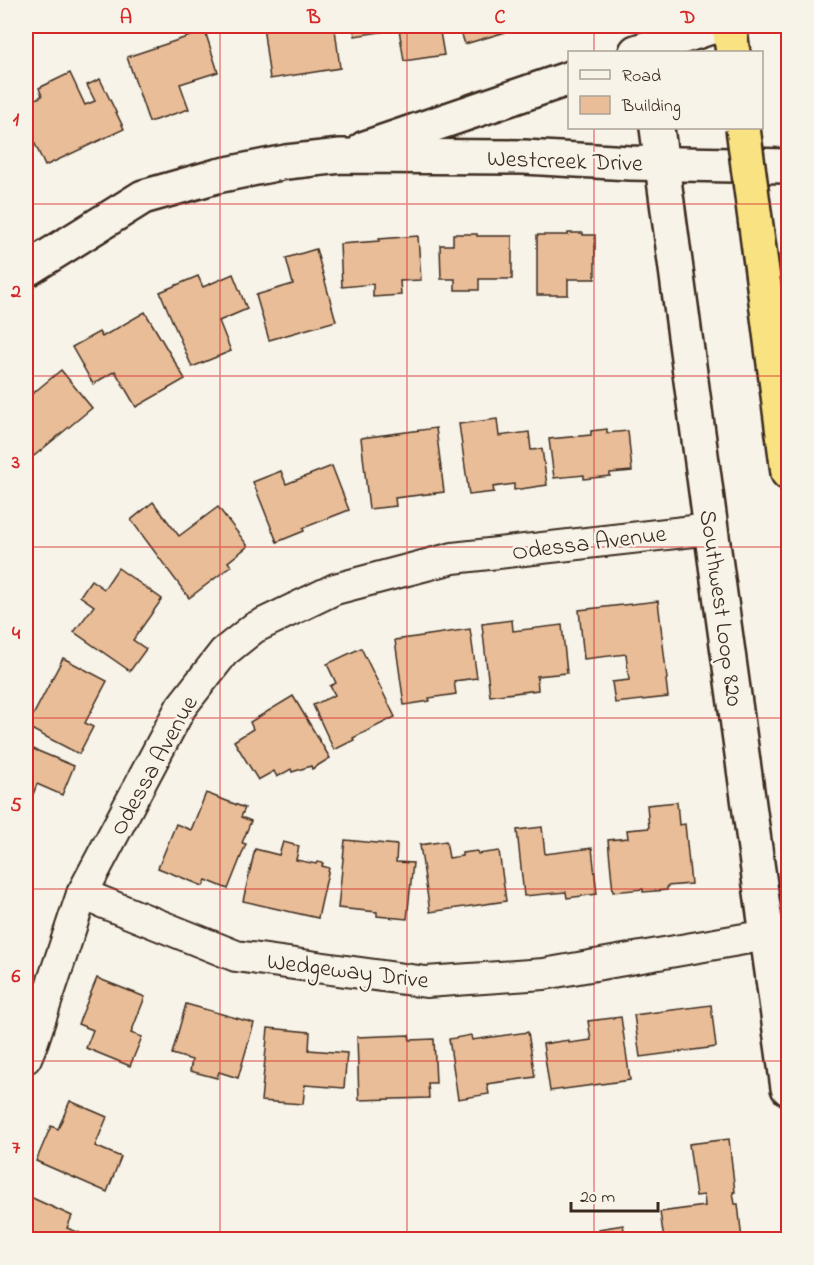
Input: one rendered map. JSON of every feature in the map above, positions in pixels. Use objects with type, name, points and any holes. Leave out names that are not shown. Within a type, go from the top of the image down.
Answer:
[{"type":"highway","points":[[729,26],[733,51]]},
{"type":"highway","points":[[743,129],[789,473]]},
{"type":"street","points":[[643,45],[714,26]]},
{"type":"street","name":"Westcreek Drive","points":[[341,156],[568,79]]},
{"type":"street","name":"Southwest Loop 820","points":[[657,129],[789,1088]]},
{"type":"street","name":"Westcreek Drive","points":[[26,270],[143,197],[217,177],[286,162],[341,156],[524,157],[661,164],[789,166]]},
{"type":"street","name":"Odessa Avenue","points":[[26,1058],[82,894],[181,707],[224,652],[254,628],[335,589],[453,558],[711,529]]},
{"type":"street","name":"Wedgeway Drive","points":[[82,894],[236,956],[426,982],[544,974],[767,935]]},
{"type":"building","points":[[263,26],[331,26],[332,30],[335,29],[340,68],[270,79]]},
{"type":"building","points":[[353,26],[439,26],[444,55],[404,61],[399,29],[355,36]]},
{"type":"building","points":[[459,26],[526,26],[465,44]]},
{"type":"building","points":[[205,31],[218,72],[180,84],[189,109],[149,122],[127,57]]},
{"type":"building","points":[[70,73],[85,105],[95,101],[87,85],[100,79],[124,129],[45,166],[26,124],[26,103],[42,96],[39,88]]},
{"type":"building","points":[[568,233],[595,235],[595,279],[568,279],[568,295],[537,295],[537,235],[568,235]]},
{"type":"building","points":[[453,234],[512,236],[512,279],[479,279],[479,290],[455,290],[455,279],[441,279],[440,245],[453,245]]},
{"type":"building","points":[[418,236],[421,280],[400,281],[401,295],[373,297],[373,284],[342,287],[340,244]]},
{"type":"building","points":[[316,249],[336,321],[269,340],[256,295],[293,284],[286,258]]},
{"type":"building","points":[[233,274],[247,309],[219,321],[231,351],[192,367],[160,292],[198,276],[203,287]]},
{"type":"building","points":[[145,312],[185,379],[136,407],[115,371],[93,384],[72,347],[99,332],[102,337]]},
{"type":"building","points":[[61,370],[92,408],[34,456],[26,446],[26,399]]},
{"type":"building","points":[[497,419],[499,436],[529,432],[531,450],[542,449],[547,485],[514,490],[514,484],[493,487],[494,492],[469,495],[459,424]]},
{"type":"building","points":[[436,428],[444,492],[395,498],[396,506],[369,509],[361,438]]},
{"type":"building","points":[[607,429],[607,433],[628,431],[632,471],[584,479],[584,475],[554,478],[549,439],[591,435],[591,431]]},
{"type":"building","points":[[332,466],[349,510],[303,528],[304,531],[277,542],[253,482],[281,471],[286,484]]},
{"type":"building","points":[[153,502],[179,536],[218,507],[248,546],[228,562],[231,566],[189,598],[131,520]]},
{"type":"building","points":[[118,568],[162,599],[133,640],[146,649],[130,671],[74,632],[94,606],[80,596],[91,580],[104,589]]},
{"type":"building","points":[[658,601],[668,697],[615,703],[612,682],[629,680],[626,654],[584,659],[579,610]]},
{"type":"building","points":[[512,620],[513,631],[562,625],[567,673],[537,676],[538,690],[490,696],[482,624]]},
{"type":"building","points":[[470,629],[477,678],[454,681],[456,694],[404,705],[395,640]]},
{"type":"building","points":[[361,648],[395,717],[334,750],[313,705],[335,695],[330,686],[336,683],[327,664]]},
{"type":"building","points":[[63,658],[107,681],[85,723],[93,727],[79,754],[27,727]]},
{"type":"building","points":[[293,696],[330,758],[312,769],[311,766],[292,772],[291,769],[277,777],[274,771],[258,780],[234,741],[253,729],[250,722]]},
{"type":"building","points":[[26,746],[74,766],[62,795],[37,784],[26,813]]},
{"type":"building","points":[[206,793],[245,808],[241,817],[251,821],[242,843],[246,844],[228,889],[206,880],[203,886],[158,868],[176,824],[191,830]]},
{"type":"building","points":[[677,802],[679,825],[685,824],[691,884],[667,886],[667,890],[643,892],[643,889],[613,892],[608,840],[628,838],[627,830],[649,828],[647,805]]},
{"type":"building","points":[[542,827],[545,854],[592,848],[597,894],[567,898],[566,892],[524,896],[517,830]]},
{"type":"building","points":[[345,840],[397,845],[396,862],[413,863],[407,919],[377,916],[377,912],[338,908]]},
{"type":"building","points":[[446,841],[449,858],[462,856],[462,853],[477,851],[478,854],[499,851],[506,901],[430,912],[420,845]]},
{"type":"building","points":[[283,842],[299,846],[296,860],[323,863],[322,866],[329,868],[318,918],[243,901],[255,849],[279,855]]},
{"type":"building","points":[[97,978],[145,997],[131,1033],[142,1037],[130,1066],[86,1048],[93,1030],[78,1024]]},
{"type":"building","points":[[186,1004],[254,1023],[238,1078],[219,1072],[217,1078],[190,1071],[192,1060],[172,1054]]},
{"type":"building","points":[[711,1005],[716,1047],[640,1057],[634,1015]]},
{"type":"building","points":[[621,1017],[630,1080],[550,1091],[543,1044],[569,1040],[569,1043],[591,1040],[588,1021]]},
{"type":"building","points":[[268,1028],[310,1032],[309,1050],[347,1053],[344,1088],[305,1085],[303,1104],[261,1101]]},
{"type":"building","points":[[528,1032],[535,1077],[487,1084],[489,1094],[458,1099],[449,1039],[471,1035],[472,1040]]},
{"type":"building","points":[[409,1035],[410,1040],[434,1039],[436,1083],[428,1083],[429,1098],[359,1100],[357,1037]]},
{"type":"building","points":[[70,1101],[107,1117],[95,1146],[121,1157],[107,1192],[36,1161],[51,1126],[58,1129]]},
{"type":"building","points":[[729,1139],[735,1192],[733,1192],[735,1204],[738,1204],[742,1240],[664,1240],[660,1212],[705,1206],[704,1195],[696,1196],[689,1144]]},
{"type":"building","points":[[28,1196],[72,1216],[67,1228],[80,1233],[77,1240],[26,1240]]},
{"type":"building","points":[[623,1225],[626,1240],[600,1240],[599,1229]]},
{"type":"building","points":[[506,1236],[506,1240],[478,1240],[478,1239]]}]
